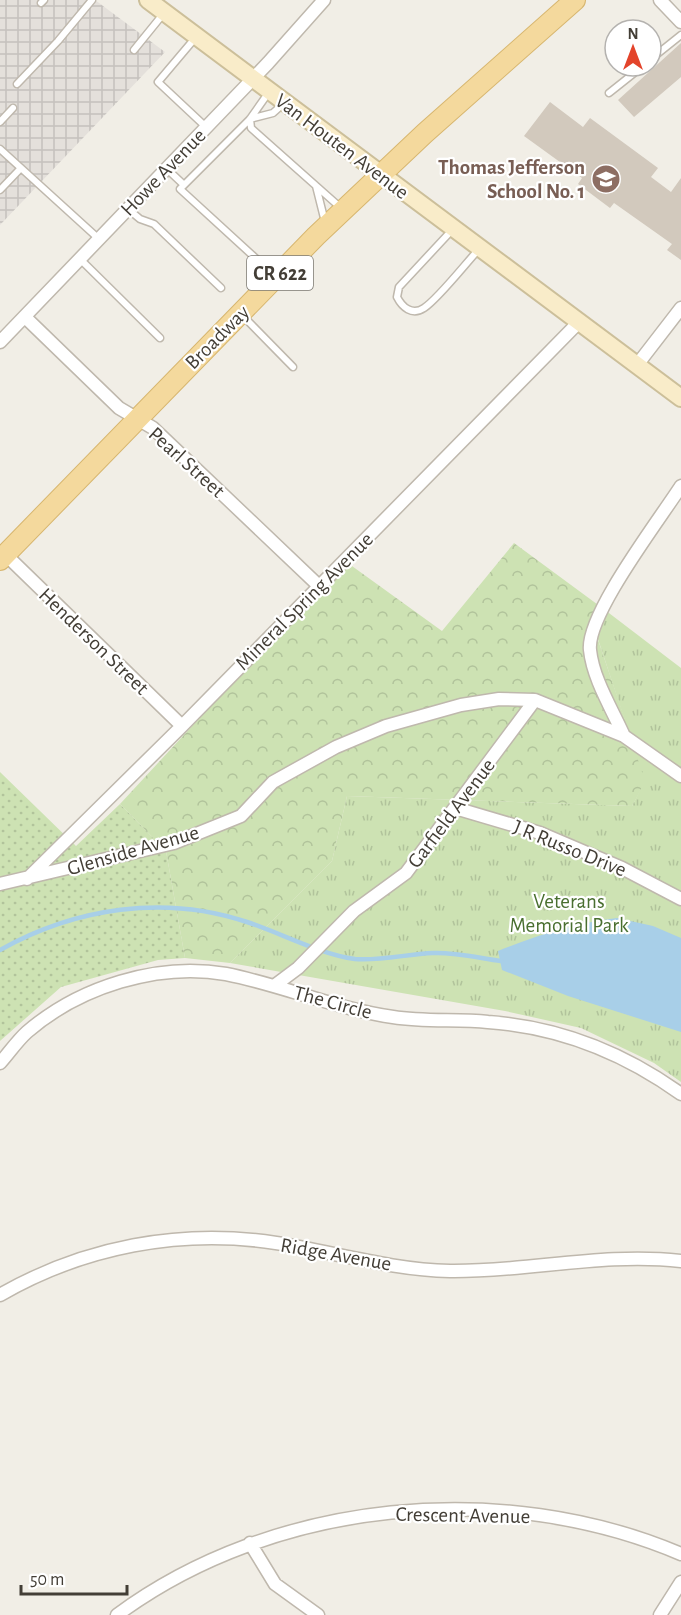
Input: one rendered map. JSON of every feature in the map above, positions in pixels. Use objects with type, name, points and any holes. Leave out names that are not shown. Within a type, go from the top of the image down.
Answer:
[{"type":"main road","name":"Van Houten Avenue","points":[[148,0],[681,398]]},
{"type":"main road","name":"Broadway","points":[[3,558],[136,418],[326,227],[575,0]]},
{"type":"street","name":"Howe Avenue","points":[[0,342],[253,79],[324,0]]},
{"type":"street","points":[[660,0],[681,22]]},
{"type":"street","points":[[637,365],[681,308]]},
{"type":"street","name":"Pearl Street","points":[[24,317],[118,408],[153,428],[319,586]]},
{"type":"street","name":"Mineral Spring Avenue","points":[[27,879],[182,726],[579,322]]},
{"type":"street","points":[[624,736],[594,669],[590,635],[603,605],[681,486]]},
{"type":"street","name":"Henderson Street","points":[[3,558],[182,726]]},
{"type":"street","name":"Glenside Avenue","points":[[0,884],[174,843],[242,816],[273,782],[336,747],[386,726],[461,705],[499,699],[536,700],[624,736],[681,776]]},
{"type":"street","name":"Garfield Avenue","points":[[274,986],[354,911],[406,873],[536,700]]},
{"type":"street","name":"J R Russo Drive","points":[[455,808],[540,833],[622,868],[681,899]]},
{"type":"street","name":"The Circle","points":[[0,1063],[25,1033],[66,1004],[122,982],[159,974],[192,972],[223,974],[391,1017],[488,1022],[544,1030],[608,1052],[636,1065],[681,1094]]},
{"type":"street","name":"Ridge Avenue","points":[[0,1294],[51,1269],[105,1251],[194,1237],[274,1243],[410,1267],[447,1271],[598,1259],[681,1261]]},
{"type":"street","name":"Crescent Avenue","points":[[117,1615],[168,1580],[250,1543],[334,1520],[424,1510],[539,1515],[613,1529],[681,1554]]},
{"type":"street","points":[[250,1543],[275,1584],[318,1615]]},
{"type":"street","points":[[660,1615],[681,1582]]},
{"type":"lane","points":[[17,84],[58,41],[92,0]]},
{"type":"lane","points":[[134,50],[164,12]]},
{"type":"lane","points":[[663,49],[681,35]]},
{"type":"lane","points":[[196,36],[158,82],[206,127]]},
{"type":"lane","points":[[609,93],[628,78]]},
{"type":"lane","points":[[182,187],[250,119],[269,91]]},
{"type":"lane","points":[[250,119],[273,113],[285,103]]},
{"type":"lane","points":[[0,122],[13,108]]},
{"type":"lane","points":[[250,119],[251,128],[344,210]]},
{"type":"lane","points":[[0,149],[99,239]]},
{"type":"lane","points":[[0,190],[21,168]]},
{"type":"lane","points":[[166,169],[276,277]]},
{"type":"lane","points":[[316,185],[326,227]]},
{"type":"lane","points":[[128,209],[141,219],[154,224],[221,288]]},
{"type":"lane","points":[[453,228],[399,287],[397,297],[405,308],[416,311],[423,309],[480,248]]},
{"type":"lane","points":[[80,259],[160,338]]},
{"type":"lane","points":[[240,314],[293,367]]},
{"type":"shaded area","points":[[0,0],[95,0],[165,52],[0,225]]},
{"type":"green space","points":[[514,543],[605,610],[594,628],[646,781],[632,806],[347,796],[332,861],[230,963],[185,958],[166,851],[120,804],[345,561],[442,631]]},
{"type":"green space","name":"Veterans Memorial Park","points":[[605,610],[681,668],[681,1082],[654,1063],[581,1028],[505,1011],[230,963],[332,861],[347,796],[632,806],[645,781],[594,627]]},
{"type":"green space","points":[[0,772],[76,846],[120,804],[166,851],[185,958],[158,960],[61,987],[0,1041]]},
{"type":"water","points":[[617,918],[653,926],[681,938],[681,1032],[568,996],[502,970],[498,951],[557,930]]},
{"type":"building","points":[[681,43],[681,77],[634,117],[618,100],[642,78],[663,78],[663,59]]},
{"type":"building","points":[[550,102],[583,127],[590,118],[658,168],[651,177],[671,192],[681,178],[681,260],[667,250],[672,244],[614,203],[610,208],[578,184],[582,178],[524,136]]},
{"type":"waterway","points":[[0,950],[59,924],[89,915],[152,907],[216,913],[247,922],[328,953],[355,959],[441,953],[501,961]]},
{"type":"place","name":"Thomas Jefferson School No. 1","points":[[606,179]]}]
